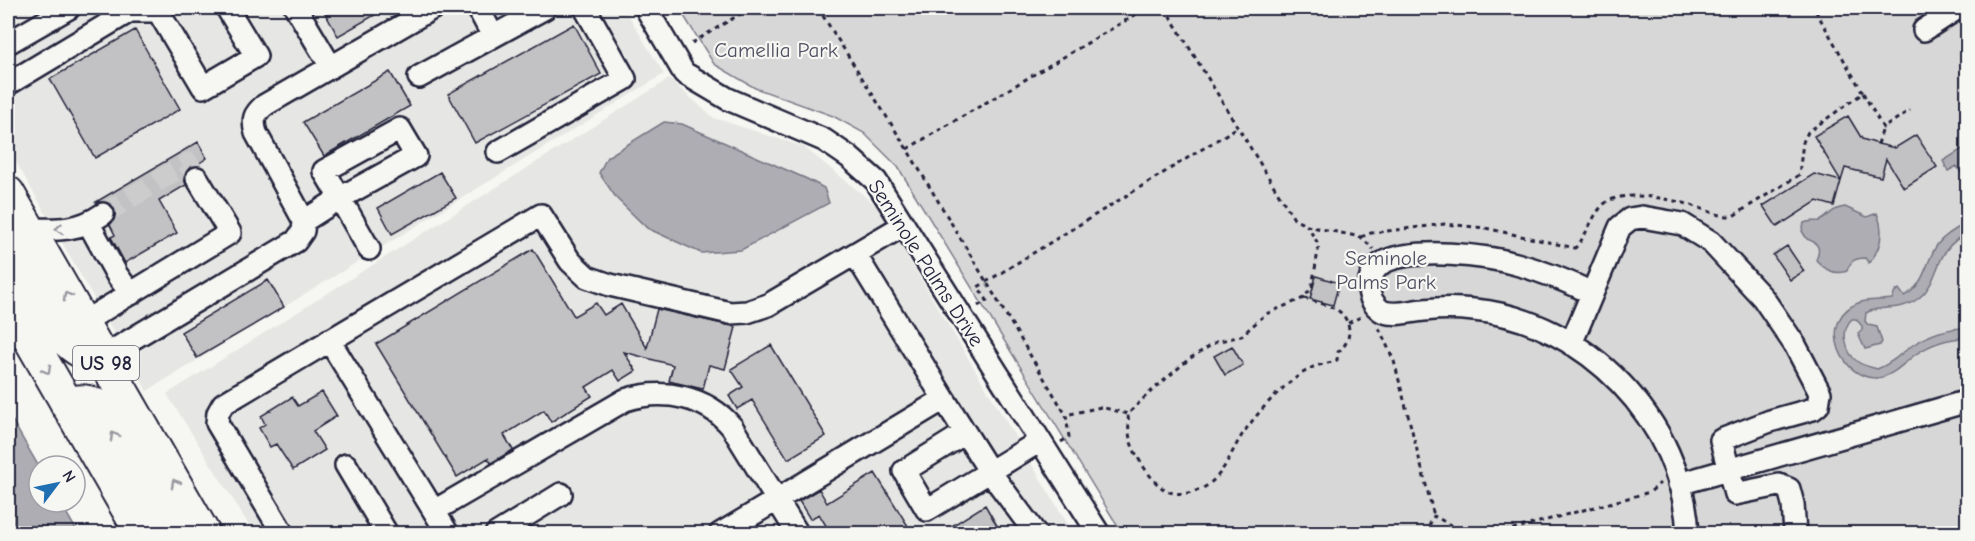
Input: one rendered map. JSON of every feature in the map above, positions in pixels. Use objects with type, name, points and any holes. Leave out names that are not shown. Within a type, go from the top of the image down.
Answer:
[{"type":"highway","name":"US 98","points":[[8,193],[18,236],[82,323],[204,534]]},
{"type":"highway","points":[[18,236],[63,337],[72,348],[86,355],[102,357]]},
{"type":"highway","name":"US 98","points":[[8,301],[142,534]]},
{"type":"highway","points":[[68,405],[86,400],[96,405],[151,500],[184,534]]},
{"type":"street","points":[[10,36],[65,8]]},
{"type":"street","points":[[8,84],[130,11],[161,9],[203,87],[256,56],[227,8]]},
{"type":"street","points":[[296,8],[331,67]]},
{"type":"street","points":[[102,357],[296,241],[303,231],[304,221],[256,133],[253,121],[256,113],[265,105],[433,8]]},
{"type":"street","points":[[478,8],[494,36]]},
{"type":"street","points":[[419,77],[545,8]]},
{"type":"street","points":[[498,152],[625,79],[585,8]]},
{"type":"street","name":"Seminole Palms Drive","points":[[646,8],[684,73],[728,99],[824,140],[849,157],[876,181],[1050,442],[1099,534]]},
{"type":"street","points":[[1924,30],[1958,8]]},
{"type":"street","points":[[82,323],[231,233],[197,178]]},
{"type":"street","points":[[304,221],[340,198],[369,249]]},
{"type":"street","points":[[283,534],[216,423],[218,413],[224,404],[542,215],[570,261],[587,277],[610,285],[730,313],[747,312],[768,305],[904,225]]},
{"type":"street","points":[[1571,344],[1620,227],[1630,219],[1642,217],[1682,224],[1711,242],[1763,298],[1795,345],[1820,393],[1818,405],[1813,409],[1770,421],[1721,440],[1735,494],[1779,484],[1788,489],[1793,504],[1795,534]]},
{"type":"street","points":[[18,236],[61,230],[96,219],[117,275],[131,294]]},
{"type":"street","points":[[855,254],[990,472],[1036,534]]},
{"type":"street","points":[[1592,292],[1547,274],[1485,256],[1420,255],[1384,261],[1376,268],[1369,284],[1369,294],[1378,308],[1384,312],[1445,309],[1498,313],[1549,331],[1604,366],[1625,387],[1646,414],[1677,477],[1688,534]]},
{"type":"street","points":[[329,340],[448,534]]},
{"type":"street","points":[[434,511],[626,400],[641,395],[662,394],[685,398],[711,407],[722,415],[732,427],[798,534]]},
{"type":"street","points":[[720,534],[944,399]]},
{"type":"street","points":[[1677,477],[1730,469],[1968,401]]},
{"type":"street","points":[[965,433],[903,471],[927,510],[990,472],[1050,442]]},
{"type":"street","points":[[346,465],[387,534]]},
{"type":"street","points":[[496,534],[561,494]]},
{"type":"path","points":[[692,43],[750,8]]},
{"type":"path","points":[[818,8],[906,149],[1065,415],[1069,437],[1050,442]]},
{"type":"path","points":[[906,149],[1147,8]]},
{"type":"path","points":[[1165,8],[1294,219],[1307,226],[1361,237],[1371,233],[1445,224],[1485,228],[1575,248],[1604,203],[1622,195],[1692,205],[1721,217],[1733,216],[1799,175],[1803,142],[1808,132],[1863,93]]},
{"type":"path","points":[[1814,8],[1883,128]]},
{"type":"path","points":[[1878,144],[1883,128],[1910,110]]},
{"type":"path","points":[[978,306],[987,300],[978,287],[1238,127]]},
{"type":"path","points":[[1304,298],[1341,311],[1348,323],[1350,333],[1345,347],[1338,352],[1337,360],[1312,367],[1295,379],[1259,412],[1220,473],[1208,485],[1186,494],[1166,490],[1144,468],[1130,441],[1128,414],[1189,359],[1216,342],[1241,336],[1266,314],[1304,298],[1312,288],[1318,245],[1307,226]]},
{"type":"path","points":[[1361,237],[1384,261]]},
{"type":"path","points":[[1378,308],[1379,332],[1394,360],[1434,516],[1425,534]]},
{"type":"path","points":[[1065,415],[1101,407],[1128,414]]},
{"type":"path","points":[[1495,534],[1650,492],[1677,477]]},
{"type":"path","points":[[1434,516],[1467,534]]},
{"type":"shaded area","points":[[8,8],[29,8],[44,34],[90,8],[624,8],[664,74],[147,391],[8,148]]},
{"type":"shaded area","points":[[669,79],[714,118],[804,147],[877,206],[1073,533],[254,533],[167,394]]},
{"type":"shaded area","points":[[664,122],[682,124],[807,179],[824,188],[829,203],[741,250],[701,253],[647,228],[617,199],[599,173],[607,157]]},
{"type":"shaded area","points":[[1967,146],[1967,183],[1957,166],[1948,171],[1943,161]]},
{"type":"shaded area","points":[[1845,207],[1867,217],[1877,213],[1881,226],[1879,245],[1869,263],[1865,258],[1858,259],[1851,262],[1847,271],[1834,272],[1826,269],[1816,260],[1818,247],[1807,239],[1802,231],[1804,223],[1822,220],[1835,210]]},
{"type":"shaded area","points":[[1967,223],[1967,233],[1956,240],[1942,256],[1931,282],[1919,298],[1912,303],[1898,307],[1872,310],[1866,313],[1865,321],[1868,325],[1877,327],[1882,342],[1880,345],[1865,349],[1858,334],[1862,326],[1856,319],[1852,319],[1848,324],[1845,335],[1847,347],[1854,358],[1858,362],[1877,369],[1919,341],[1939,332],[1967,328],[1967,338],[1947,340],[1928,347],[1883,377],[1864,376],[1853,370],[1839,350],[1836,337],[1837,325],[1842,315],[1861,302],[1892,299],[1899,289],[1904,296],[1911,292],[1921,280],[1940,241]]},
{"type":"shaded area","points":[[8,413],[32,454],[27,454],[27,514],[67,514],[78,533],[8,533]]},
{"type":"green space","name":"Seminole Palms Park","points":[[679,8],[1951,8],[1968,35],[1967,533],[1122,533],[898,167],[864,133],[833,116],[755,88],[714,64]]},
{"type":"building","points":[[322,8],[387,8],[338,36]]},
{"type":"building","points":[[574,24],[601,74],[475,143],[448,94]]},
{"type":"building","points":[[135,30],[180,109],[95,158],[50,79]]},
{"type":"building","points":[[390,72],[410,106],[324,156],[303,122]]},
{"type":"building","points":[[1848,116],[1862,139],[1878,144],[1895,148],[1916,135],[1937,167],[1904,188],[1886,159],[1881,177],[1845,168],[1841,181],[1814,136]]},
{"type":"building","points":[[198,142],[207,158],[198,164],[200,166],[191,167],[186,171],[184,178],[186,185],[159,201],[177,233],[125,263],[111,237],[115,235],[110,225],[114,219],[114,208],[108,203],[96,202]]},
{"type":"building","points":[[440,172],[456,198],[392,234],[378,208]]},
{"type":"building","points":[[1814,174],[1841,181],[1834,206],[1817,201],[1777,227],[1763,206]]},
{"type":"building","points":[[1787,246],[1804,271],[1790,280],[1773,255]]},
{"type":"building","points":[[533,249],[574,316],[596,303],[604,315],[621,304],[647,348],[657,309],[736,327],[725,369],[709,365],[703,389],[669,381],[673,365],[624,352],[636,371],[620,381],[613,370],[586,387],[592,396],[551,422],[544,410],[504,435],[513,450],[491,463],[488,458],[457,477],[376,344]]},
{"type":"building","points":[[1316,276],[1339,283],[1333,305],[1310,299]]},
{"type":"building","points":[[268,280],[284,307],[197,358],[181,332]]},
{"type":"building","points":[[771,345],[826,436],[788,459],[752,400],[737,409],[729,396],[743,387],[731,369]]},
{"type":"building","points":[[1232,346],[1243,365],[1225,375],[1214,356]]},
{"type":"building","points":[[322,392],[337,416],[313,431],[325,450],[293,470],[276,444],[270,447],[259,428],[265,424],[261,416],[292,397],[298,406]]},
{"type":"building","points":[[875,473],[913,534],[831,534],[819,514],[810,519],[799,501],[819,489],[827,503]]},
{"type":"building","points":[[985,505],[1002,534],[939,534]]},
{"type":"tunnel","points":[[103,214],[188,163],[197,178]]},
{"type":"park label","name":"Camellia Park","points":[[776,50]]}]
